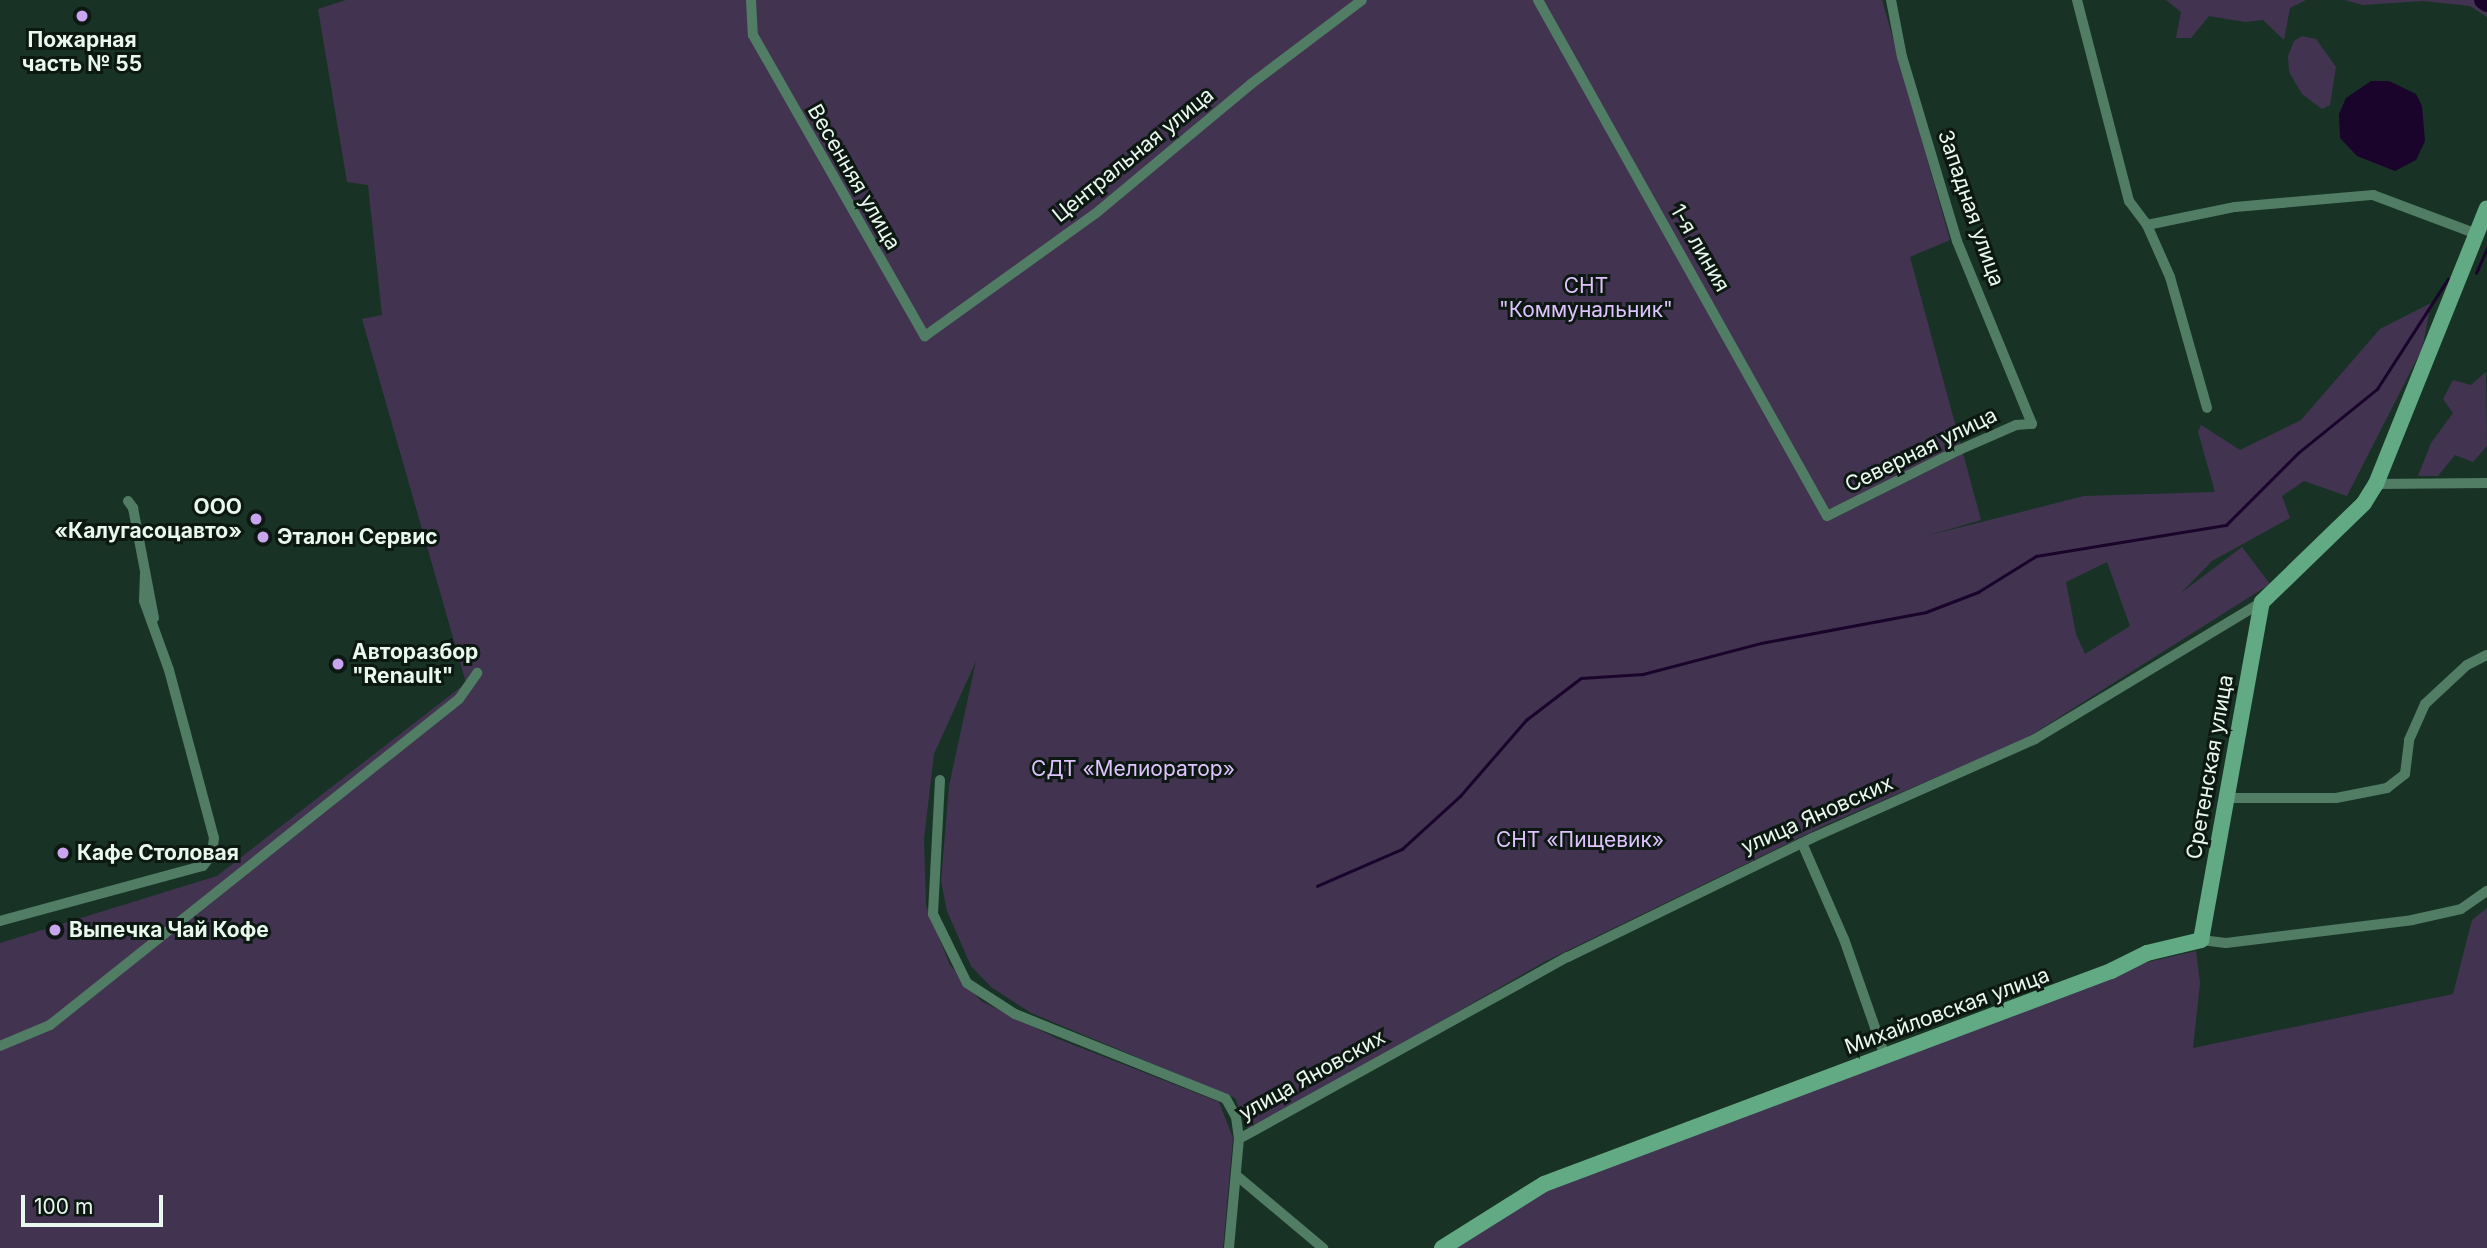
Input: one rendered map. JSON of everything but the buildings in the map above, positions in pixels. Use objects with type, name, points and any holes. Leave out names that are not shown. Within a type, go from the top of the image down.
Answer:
[{"type":"street","name":"Весенняя улица","points":[[751,0],[753,35],[925,336]]},
{"type":"street","name":"Центральная улица","points":[[925,336],[1095,214],[1251,84],[1362,0]]},
{"type":"street","name":"1-я линия","points":[[1538,0],[1827,516]]},
{"type":"street","name":"Западная улица","points":[[1891,0],[1902,57],[1957,241],[2032,424]]},
{"type":"street","points":[[2077,0],[2129,201],[2147,225],[2170,277],[2207,408]]},
{"type":"street","points":[[2147,225],[2235,207],[2372,195],[2477,234]]},
{"type":"street","name":"улица Яновских","points":[[1229,1248],[1239,1139],[1568,957],[1802,843],[2035,739],[2262,602],[2364,503],[2376,484],[2487,208]]},
{"type":"street","name":"Северная улица","points":[[1827,516],[1970,445],[2016,425],[2032,424]]},
{"type":"street","points":[[2376,484],[2487,483]]},
{"type":"street","points":[[0,921],[202,866],[212,854],[214,838],[144,601],[145,573],[128,501]]},
{"type":"street","name":"Сретенская улица","points":[[2201,940],[2262,602]]},
{"type":"street","points":[[2225,798],[2336,798],[2387,788],[2405,774],[2409,740],[2425,704],[2460,671],[2487,654]]},
{"type":"street","points":[[0,1046],[39,1032],[459,699],[477,673]]},
{"type":"street","points":[[940,780],[933,914],[967,983],[1015,1014],[1227,1099],[1236,1116],[1239,1139]]},
{"type":"street","points":[[1802,843],[1844,939],[1885,1056]]},
{"type":"street","name":"Михайловская улица","points":[[1442,1248],[1544,1184],[2111,971],[2147,953],[2201,940],[2226,943],[2412,920],[2461,909],[2487,891]]},
{"type":"street","points":[[1236,1175],[1323,1248]]},
{"type":"green space","points":[[346,0],[1882,0],[1950,240],[1910,257],[1981,520],[1926,536],[2084,496],[2215,492],[2198,432],[2201,425],[2240,450],[2301,420],[2380,329],[2431,303],[2422,349],[2347,496],[2304,481],[2282,496],[2290,518],[2212,561],[2181,593],[2242,547],[2270,584],[2025,739],[1828,824],[1546,961],[1249,1131],[1235,1098],[1031,1013],[991,987],[971,966],[947,911],[941,881],[949,786],[976,661],[934,754],[924,839],[926,906],[950,965],[981,1001],[1056,1038],[1219,1102],[1233,1138],[1223,1248],[0,1248],[0,943],[217,876],[466,683],[362,319],[382,315],[368,185],[347,182],[318,9]],"holes":[[[2107,562],[2130,626],[2085,654],[2076,634],[2066,582]]]},
{"type":"green space","points":[[2166,0],[2306,0],[2290,8],[2284,40],[2263,20],[2245,22],[2209,16],[2191,38],[2176,38],[2181,12]]},
{"type":"green space","points":[[2344,0],[2487,0],[2487,17],[2470,6],[2423,1],[2363,5]]},
{"type":"green space","points":[[2302,36],[2316,39],[2336,67],[2330,105],[2322,109],[2302,94],[2289,72],[2288,56],[2294,41]]},
{"type":"green space","points":[[2486,372],[2487,446],[2473,462],[2455,455],[2438,476],[2418,476],[2431,443],[2453,413],[2443,399],[2453,380],[2471,385]]},
{"type":"green space","points":[[2487,908],[2487,1248],[1456,1248],[1541,1193],[2148,962],[2196,951],[2200,983],[2193,1048],[2453,994],[2472,920]]},
{"type":"shaded area","points":[[2371,81],[2389,81],[2416,94],[2422,106],[2425,141],[2416,160],[2395,171],[2357,156],[2340,138],[2339,114],[2346,98]]},
{"type":"waterway","points":[[2483,0],[2487,3]]},
{"type":"waterway","points":[[2476,273],[2487,248]]},
{"type":"waterway","points":[[1317,886],[1402,849],[1460,796],[1526,720],[1581,678],[1643,674],[1761,643],[1926,612],[1978,592],[2036,556],[2226,525],[2298,453],[2377,389],[2448,279]]},
{"type":"place","name":"Пожарная часть № 55","points":[[82,16]]},
{"type":"place","name":"ООО «Калугасоцавто»","points":[[256,519]]},
{"type":"place","name":"Эталон Сервис","points":[[263,537]]},
{"type":"place","name":"Авторазбор \"Renault\"","points":[[338,664]]},
{"type":"place","name":"Кафе Столовая","points":[[63,853]]},
{"type":"place","name":"Выпечка Чай Кофе","points":[[55,930]]},
{"type":"park label","name":"СНТ \"Коммунальник\"","points":[[1586,298]]},
{"type":"park label","name":"СДТ «Мелиоратор»","points":[[1133,769]]},
{"type":"park label","name":"СНТ «Пищевик»","points":[[1580,840]]}]
